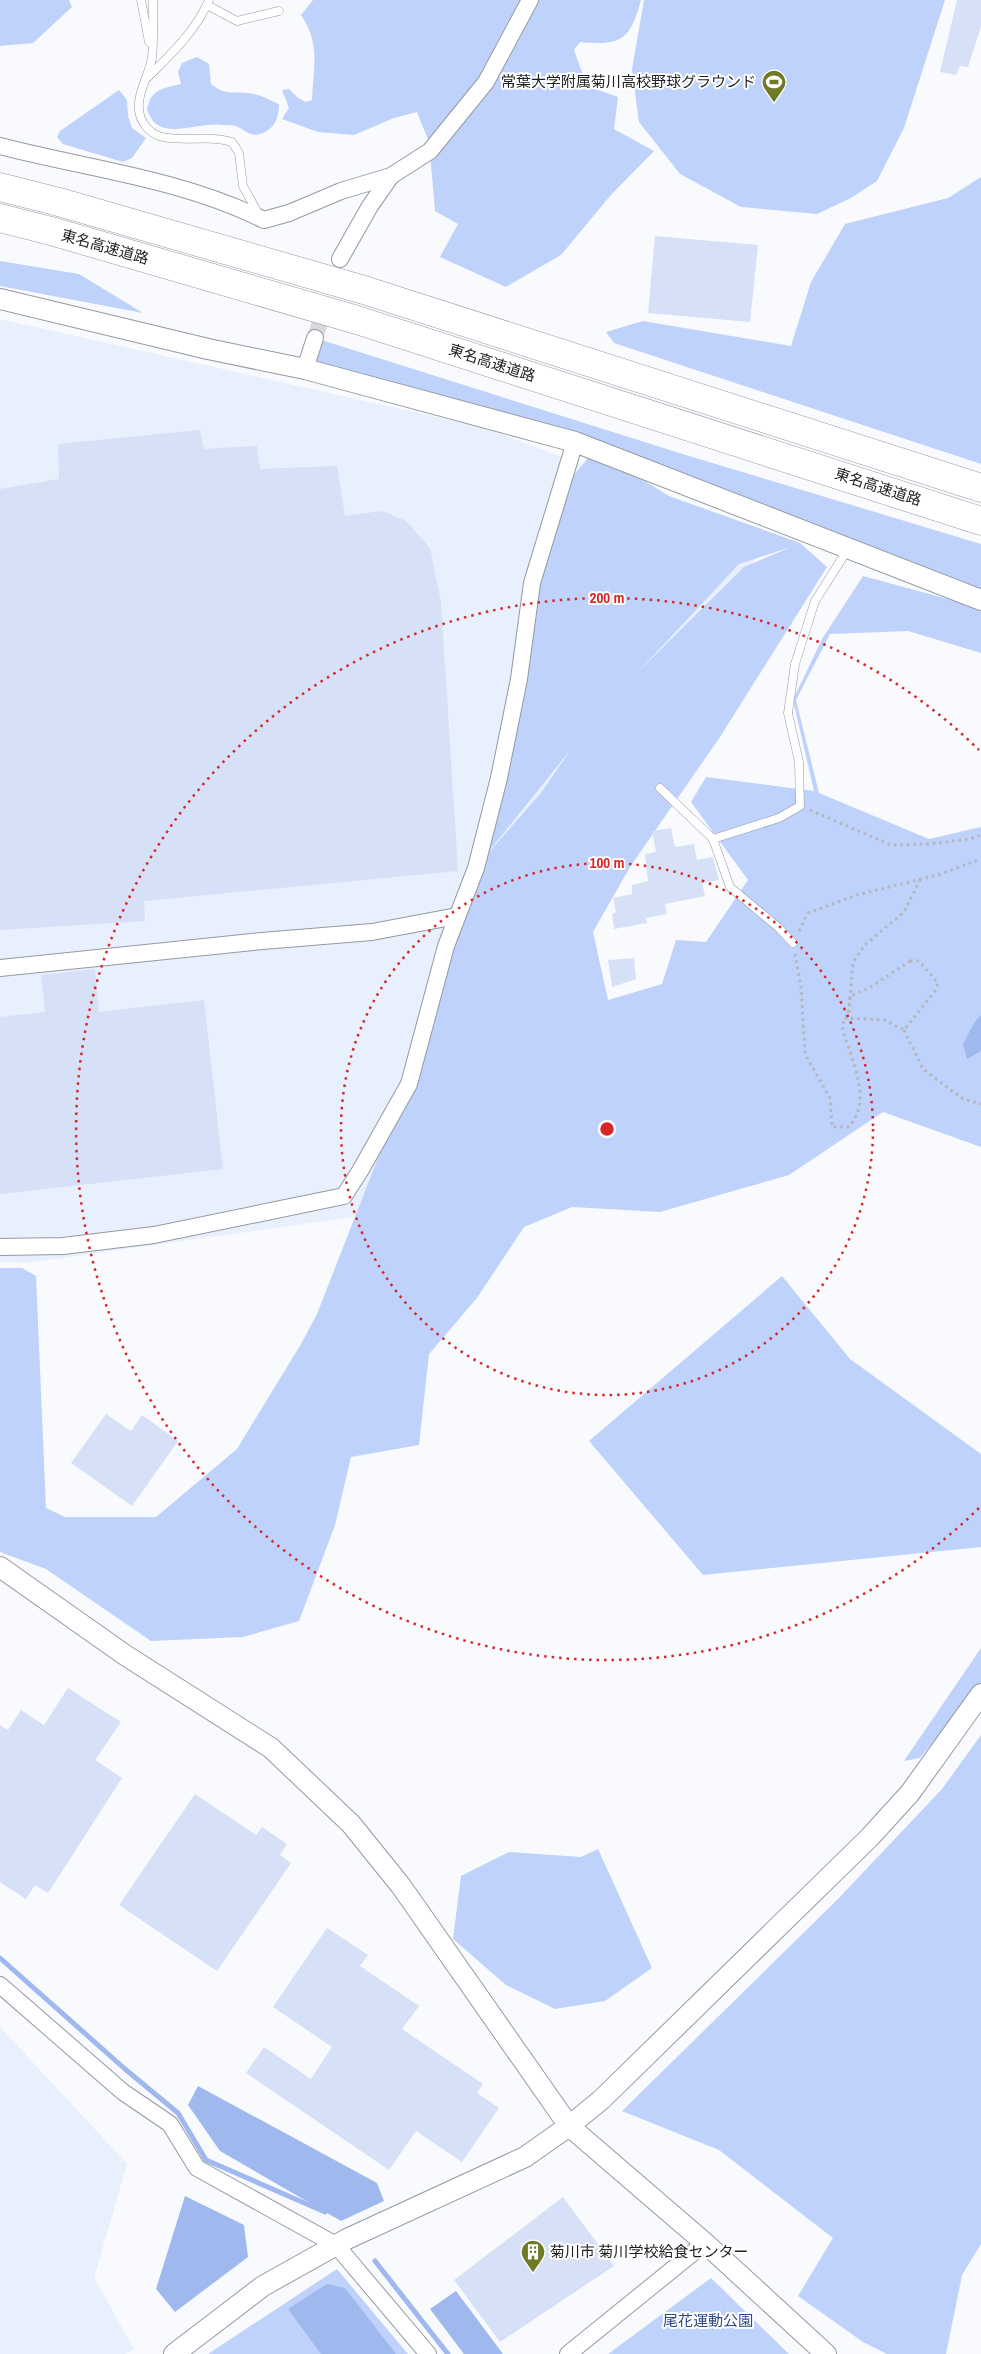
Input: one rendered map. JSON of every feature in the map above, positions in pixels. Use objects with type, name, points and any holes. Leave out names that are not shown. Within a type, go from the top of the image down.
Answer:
[{"type":"highway","name":"東名高速道路","points":[[0,187],[59,202],[364,290],[981,488]]},
{"type":"highway","name":"東名高速道路","points":[[0,218],[51,231],[357,320],[981,521]]},
{"type":"street","points":[[0,146],[160,182],[233,205],[264,220],[289,213],[341,191],[391,176],[430,151],[486,82],[530,0]]},
{"type":"street","points":[[340,259],[370,206],[391,176]]},
{"type":"street","points":[[0,298],[199,346],[305,369],[575,442],[981,600]]},
{"type":"street","points":[[305,369],[315,338]]},
{"type":"street","points":[[0,1247],[63,1246],[154,1235],[344,1196],[409,1084],[446,946],[476,868],[499,778],[519,679],[532,583],[575,442]]},
{"type":"street","points":[[0,968],[262,941],[372,932],[457,916]]},
{"type":"street","points":[[0,1567],[125,1655],[271,1748],[351,1824],[401,1886],[569,2126],[706,2243],[826,2354]]},
{"type":"street","points":[[174,2354],[263,2286],[336,2244],[525,2157],[569,2126],[601,2100],[870,1837],[910,1793],[981,1694]]},
{"type":"street","points":[[0,1984],[123,2092],[170,2124],[196,2168],[336,2244],[428,2354]]},
{"type":"street","points":[[568,2354],[706,2243]]},
{"type":"lane","points":[[141,0],[152,56]]},
{"type":"lane","points":[[153,0],[152,56],[148,78],[141,94],[139,111],[145,127],[158,136],[168,138],[210,138],[232,142],[239,153],[243,186],[260,217]]},
{"type":"lane","points":[[148,78],[187,36],[208,2],[237,21],[279,11]]},
{"type":"lane","points":[[713,839],[779,818],[800,806],[799,762],[788,713],[794,664],[815,601],[848,549]]},
{"type":"lane","points":[[660,788],[713,839],[730,887],[779,928],[793,943]]},
{"type":"path","points":[[800,806],[891,845],[939,843],[969,839],[981,835]]},
{"type":"path","points":[[921,878],[904,912],[865,945],[853,962],[849,1011],[842,1026],[860,1085],[861,1101],[854,1120],[848,1127],[832,1127],[830,1098],[806,1054],[801,987],[793,943],[808,913],[857,895],[921,878],[981,859]]},
{"type":"path","points":[[850,996],[869,988],[910,961],[919,961],[938,983],[935,991],[904,1030]]},
{"type":"path","points":[[846,1018],[884,1020],[904,1030],[923,1069],[963,1099],[981,1104]]},
{"type":"shaded area","points":[[0,319],[485,428],[775,537],[512,839],[396,1211],[26,1263],[0,1262]]},
{"type":"shaded area","points":[[981,1015],[981,1051],[967,1059],[963,1044],[974,1023]]},
{"type":"shaded area","points":[[0,2027],[127,2164],[94,2278],[134,2349],[125,2354],[0,2354]]},
{"type":"shaded area","points":[[198,2086],[377,2183],[384,2201],[341,2221],[220,2151],[188,2105]]},
{"type":"shaded area","points":[[185,2196],[244,2225],[248,2257],[175,2312],[156,2289]]},
{"type":"shaded area","points":[[327,2284],[345,2288],[396,2354],[321,2354],[288,2309]]},
{"type":"shaded area","points":[[456,2291],[503,2354],[464,2354],[430,2309]]},
{"type":"green space","points":[[0,0],[69,0],[72,7],[33,43],[0,46]]},
{"type":"green space","points":[[313,0],[641,0],[633,24],[622,37],[606,43],[580,42],[574,50],[587,86],[618,97],[614,129],[654,151],[610,196],[561,255],[506,287],[440,257],[458,224],[435,211],[429,142],[417,112],[394,118],[354,135],[318,132],[282,119],[289,108],[282,90],[289,89],[298,98],[306,102],[312,100],[314,46],[301,15]]},
{"type":"green space","name":"常葉大学附属菊川高校野球グラウンド","points":[[644,0],[945,0],[904,128],[877,181],[851,198],[817,214],[741,207],[680,174],[639,122],[632,69]]},
{"type":"green space","points":[[197,57],[209,64],[211,84],[217,88],[227,92],[256,95],[279,104],[277,119],[269,130],[254,135],[231,125],[216,124],[172,129],[156,124],[147,110],[151,97],[163,89],[181,84],[178,72],[182,63]]},
{"type":"green space","points":[[119,90],[127,100],[128,116],[132,128],[146,138],[132,158],[123,162],[63,144],[57,137],[60,131]]},
{"type":"green space","points":[[981,177],[981,464],[614,343],[606,332],[643,321],[791,346],[811,282],[845,224],[948,198]]},
{"type":"green space","points":[[0,261],[79,274],[143,313],[0,286]]},
{"type":"green space","points":[[315,338],[689,456],[981,544],[981,597],[612,461],[669,496],[800,543],[827,567],[720,737],[630,867],[593,932],[608,1000],[662,984],[676,940],[706,942],[748,880],[691,802],[706,777],[814,791],[793,700],[822,639],[863,576],[981,608],[981,653],[908,631],[830,634],[796,700],[819,793],[929,839],[981,827],[981,1147],[883,1112],[789,1175],[660,1212],[572,1207],[524,1227],[477,1298],[429,1354],[419,1445],[351,1457],[335,1525],[299,1621],[243,1637],[151,1641],[46,1569],[0,1552],[0,1268],[22,1268],[36,1276],[46,1508],[65,1517],[156,1517],[237,1449],[301,1344],[317,1314],[416,1061],[476,868],[558,495],[592,453],[305,369]],"holes":[[[791,547],[744,567],[637,673],[739,564]],[[572,748],[541,793],[490,851],[490,850]]]},
{"type":"green space","points":[[782,1276],[850,1359],[981,1454],[981,1547],[703,1575],[589,1441]]},
{"type":"green space","points":[[981,1648],[981,1683],[920,1758],[904,1761]]},
{"type":"green space","points":[[981,1735],[981,2244],[962,2275],[946,2354],[887,2354],[863,2342],[798,2296],[833,2238],[719,2150],[622,2111],[838,1899],[942,1789]]},
{"type":"green space","points":[[598,1849],[652,1968],[605,2001],[555,2009],[506,1985],[453,1939],[461,1876],[509,1852],[581,1857]]},
{"type":"green space","points":[[337,2269],[408,2354],[208,2354]]},
{"type":"green space","name":"尾花運動公園","points":[[711,2278],[789,2354],[608,2354]]},
{"type":"building","points":[[957,0],[981,0],[981,26],[968,67],[960,66],[956,75],[940,72]]},
{"type":"building","points":[[655,236],[758,245],[750,322],[648,313]]},
{"type":"building","points":[[200,430],[204,449],[257,446],[260,469],[337,466],[345,516],[382,511],[406,521],[430,548],[441,602],[458,871],[144,901],[145,921],[0,930],[0,489],[59,479],[58,444]]},
{"type":"building","points":[[671,828],[675,847],[694,844],[697,860],[713,857],[719,880],[702,883],[705,896],[665,904],[667,914],[646,918],[647,923],[614,929],[612,914],[616,912],[613,898],[632,894],[632,885],[648,881],[645,854],[656,852],[652,831]]},
{"type":"building","points":[[634,958],[636,979],[612,987],[608,960]]},
{"type":"building","points":[[95,969],[99,1012],[204,1000],[223,1169],[0,1194],[0,1017],[45,1012],[41,975]]},
{"type":"building","points":[[106,1414],[131,1431],[142,1415],[178,1441],[132,1506],[71,1463]]},
{"type":"building","points":[[68,1688],[121,1722],[95,1760],[122,1778],[48,1893],[35,1885],[26,1899],[0,1882],[0,1725],[8,1730],[21,1710],[44,1725]]},
{"type":"building","points":[[195,1794],[256,1835],[262,1827],[287,1844],[280,1855],[291,1863],[217,1971],[119,1905]]},
{"type":"building","points":[[327,1928],[368,1955],[360,1966],[419,2006],[402,2029],[483,2084],[477,2093],[499,2108],[462,2162],[416,2131],[389,2170],[246,2073],[264,2047],[311,2079],[332,2047],[273,2007]]},
{"type":"building","name":"菊川市 菊川学校給食センター","points":[[563,2197],[614,2266],[500,2342],[454,2280]]},
{"type":"waterway","points":[[0,1958],[125,2069],[178,2113],[206,2160],[325,2212]]},
{"type":"waterway","points":[[375,2261],[448,2354]]},
{"type":"tunnel","points":[[315,338],[336,273]]},
{"type":"place","name":"常葉大学附属菊川高校野球グラウンド","points":[[774,103]]},
{"type":"place","name":"菊川市 菊川学校給食センター","points":[[533,2273]]}]
